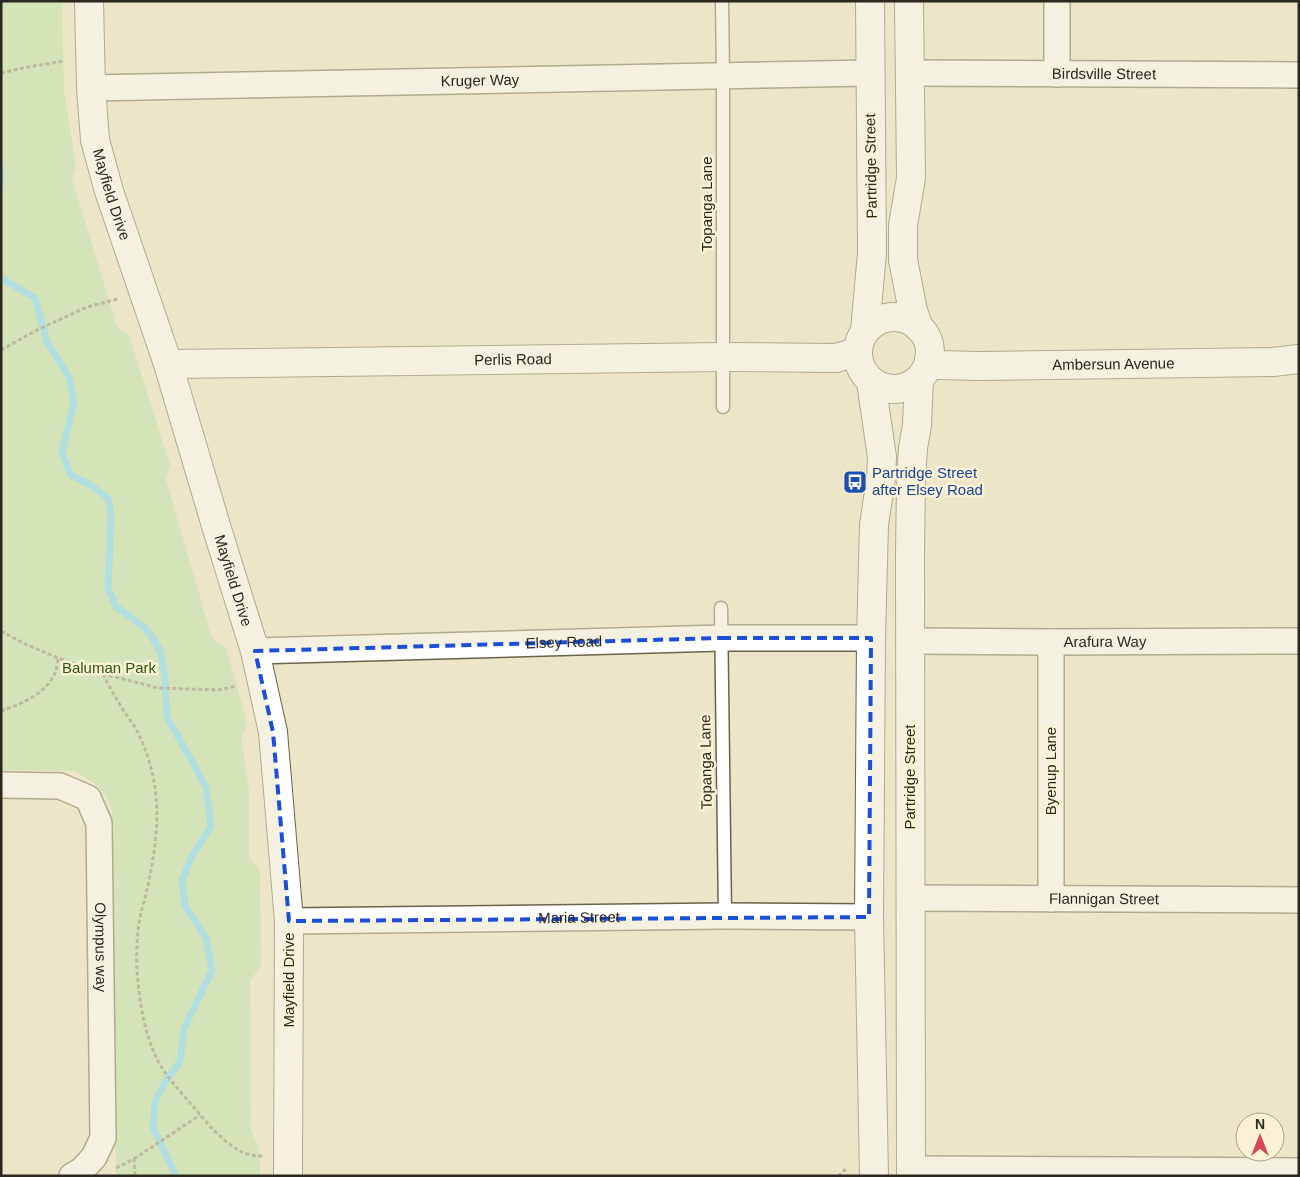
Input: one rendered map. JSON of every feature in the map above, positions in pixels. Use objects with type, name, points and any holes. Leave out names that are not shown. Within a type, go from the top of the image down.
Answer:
[{"type":"main road","name":"Mayfield Drive","points":[[89,1],[91,88],[95,140],[109,191],[168,364],[255,651],[273,732],[289,921],[288,1176]]},
{"type":"main road","name":"Partridge Street","points":[[861,342],[872,253],[870,1]]},
{"type":"main road","points":[[909,1],[911,178],[903,224],[903,260],[913,312],[919,328],[929,344],[924,369],[915,382],[904,388],[893,389],[871,382],[861,369],[859,363],[861,342],[873,323],[889,317],[905,319],[919,328]]},
{"type":"main road","name":"Perlis Road","points":[[168,364],[723,357],[836,358],[861,342]]},
{"type":"main road","name":"Ambersun Avenue","points":[[924,369],[939,365],[1273,362],[1299,359]]},
{"type":"main road","name":"Partridge Street","points":[[911,1172],[911,479],[913,448],[924,369]]},
{"type":"main road","points":[[871,382],[882,458],[874,525],[871,638],[869,917],[874,1176]]},
{"type":"street","points":[[1057,1],[1057,74]]},
{"type":"street","name":"Kruger Way","points":[[91,88],[870,73]]},
{"type":"street","name":"Birdsville Street","points":[[910,73],[1299,75]]},
{"type":"street","name":"Elsey Road","points":[[255,651],[721,638],[871,638]]},
{"type":"street","name":"Arafura Way","points":[[911,641],[1299,641]]},
{"type":"street","name":"Byenup Lane","points":[[1050,642],[1050,899]]},
{"type":"street","name":"Olympus way","points":[[1,785],[60,786],[88,798],[99,823],[103,1138],[94,1157],[82,1170],[72,1176]]},
{"type":"street","name":"Flannigan Street","points":[[910,898],[1299,900]]},
{"type":"street","name":"Maria Street","points":[[289,921],[725,916],[869,917]]},
{"type":"street","points":[[911,1172],[1044,1173],[1299,1170]]},
{"type":"lane","name":"Topanga Lane","points":[[722,1],[723,408]]},
{"type":"lane","name":"Topanga Lane","points":[[721,608],[725,916]]},
{"type":"path","points":[[1,73],[71,60]]},
{"type":"path","points":[[1,350],[53,322],[87,308],[118,299]]},
{"type":"path","points":[[1,631],[25,644],[102,674],[158,688],[218,690],[244,684]]},
{"type":"path","points":[[1,711],[20,704],[36,695],[48,684],[56,673],[58,658]]},
{"type":"path","points":[[102,674],[135,728],[143,745],[149,760],[156,795],[155,850],[138,926],[137,975],[143,1017],[153,1051],[176,1088],[224,1139],[239,1151],[254,1156],[268,1156]]},
{"type":"path","points":[[115,1169],[149,1150],[171,1133],[200,1115]]},
{"type":"path","points":[[134,1159],[135,1176]]},
{"type":"highlighted area","points":[[721,638],[871,638],[869,917],[289,921],[273,732],[255,651]]},
{"type":"green space","name":"Baluman Park","points":[[1,1],[62,1],[64,90],[76,167],[72,179],[117,326],[129,335],[170,465],[166,480],[212,638],[226,648],[247,723],[241,740],[249,790],[249,857],[260,871],[261,965],[250,981],[251,1131],[259,1148],[260,1176],[116,1176],[113,1043],[112,809],[106,796],[94,783],[75,771],[1,770]]},
{"type":"waterway","points":[[1,168],[1,184]]},
{"type":"waterway","points":[[1,278],[35,298],[47,342],[69,377],[74,402],[62,453],[71,475],[89,484],[108,498],[111,516],[108,588],[116,607],[147,630],[160,650],[165,678],[167,717],[206,788],[211,826],[192,856],[182,880],[185,906],[206,938],[212,970],[184,1029],[180,1061],[164,1084],[155,1102],[153,1127],[176,1176]]},
{"type":"place","name":"Partridge Street after Elsey Road","points":[[855,482]]}]
